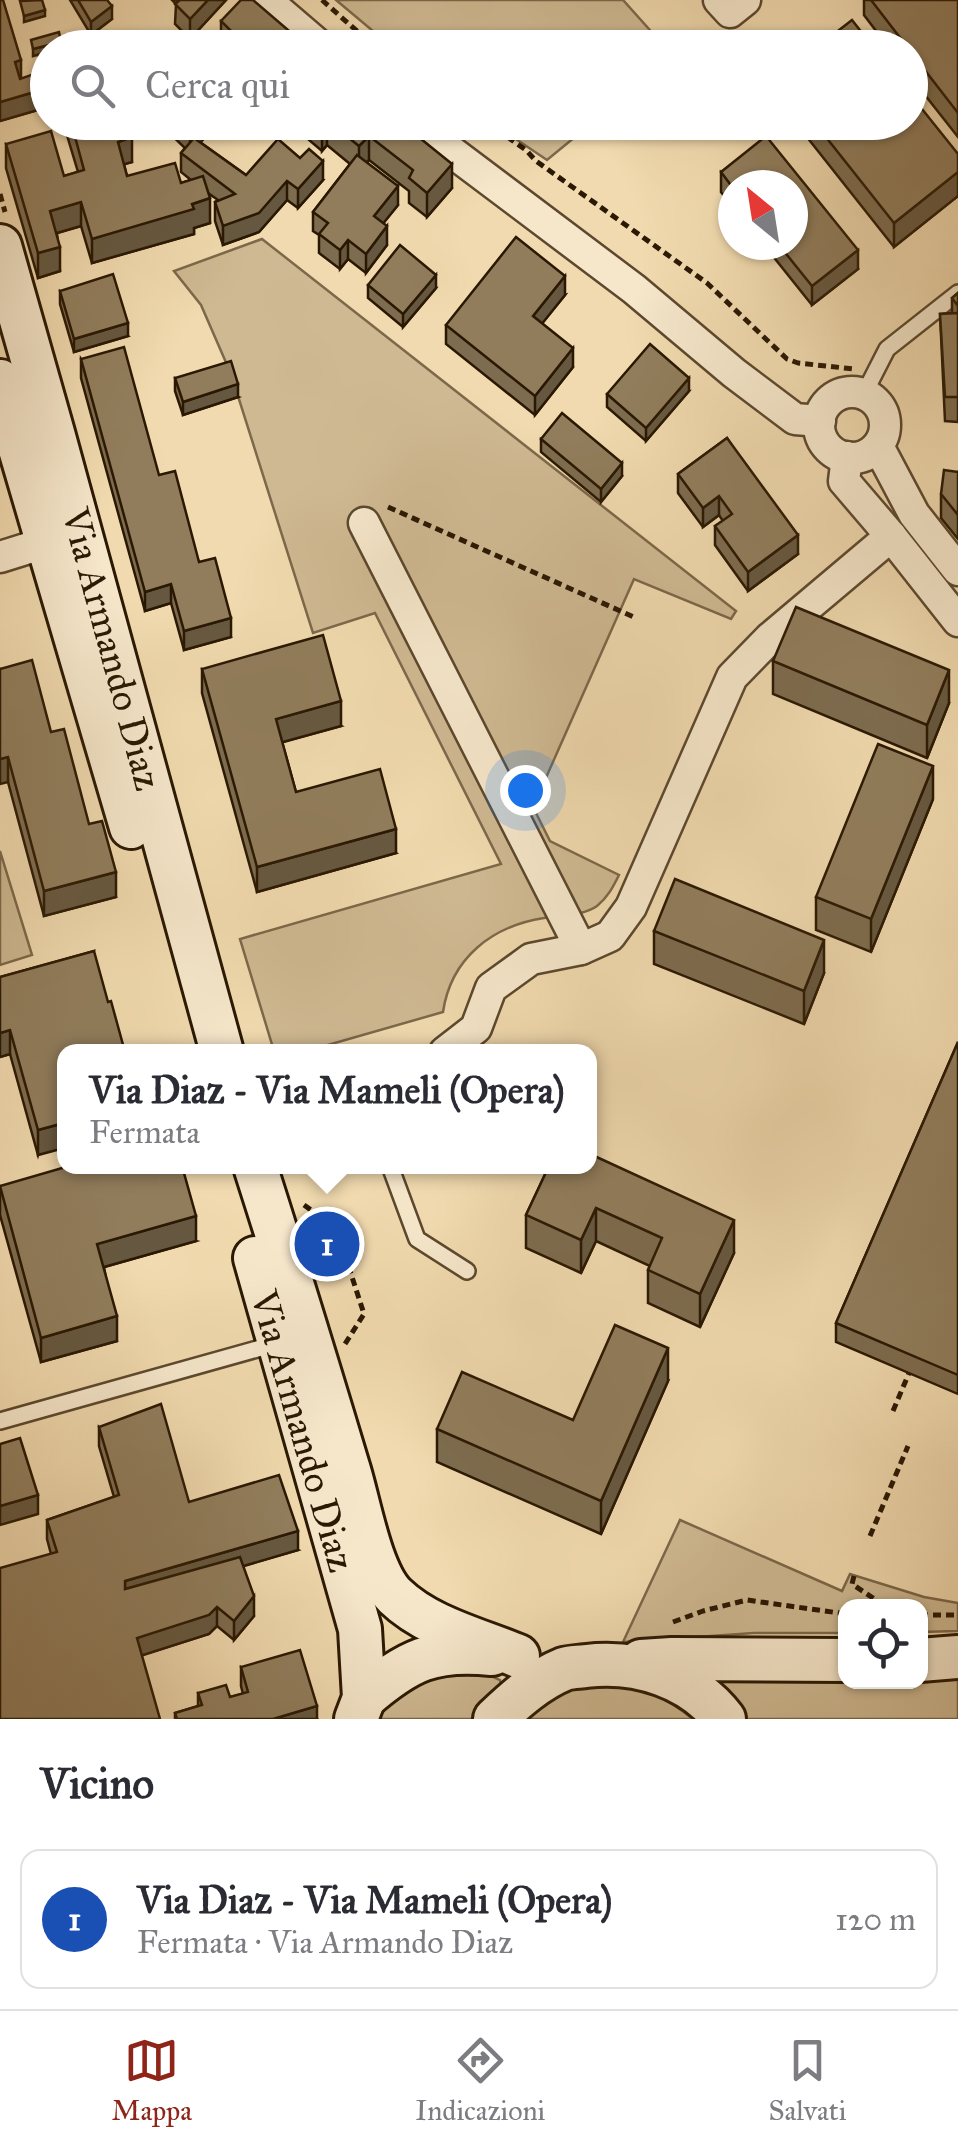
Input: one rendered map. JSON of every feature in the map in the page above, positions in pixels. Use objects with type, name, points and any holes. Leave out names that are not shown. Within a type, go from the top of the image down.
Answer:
[{"type":"street","points":[[266,0],[301,30]]},
{"type":"street","points":[[720,0],[730,12],[745,0]]},
{"type":"street","points":[[436,140],[634,289],[795,419],[820,421]]},
{"type":"street","name":"Via Armando Diaz","points":[[0,246],[220,1044]]},
{"type":"street","name":"Via Armando Diaz","points":[[0,381],[193,1044]]},
{"type":"street","points":[[869,382],[886,426],[878,446],[861,457],[847,458],[824,443],[820,434],[822,412],[837,396],[869,382]]},
{"type":"street","points":[[878,446],[914,514],[958,570]]},
{"type":"street","points":[[847,458],[844,481],[958,621]]},
{"type":"street","points":[[364,523],[581,949]]},
{"type":"street","points":[[455,1044],[476,1028],[491,988],[531,959],[581,949],[610,936],[632,907],[732,677],[770,638],[891,536]]},
{"type":"street","points":[[0,557],[48,542]]},
{"type":"street","name":"Via Armando Diaz","points":[[230,1174],[360,1628],[360,1709]]},
{"type":"street","name":"Via Armando Diaz","points":[[257,1174],[360,1504],[374,1561],[391,1593],[420,1616],[518,1656],[566,1668]]},
{"type":"street","name":"Via Armando Diaz","points":[[360,1709],[394,1672],[436,1654],[518,1656]]},
{"type":"street","points":[[928,1659],[958,1657]]},
{"type":"street","points":[[495,1719],[524,1692],[566,1668],[672,1659],[838,1660]]},
{"type":"street","points":[[608,1663],[654,1670],[693,1690],[724,1719]]},
{"type":"lane","points":[[869,382],[887,349],[958,293]]},
{"type":"lane","points":[[393,1174],[417,1239],[467,1270]]},
{"type":"lane","points":[[0,1420],[279,1342]]},
{"type":"path","points":[[322,0],[356,30]]},
{"type":"path","points":[[512,140],[707,283],[787,359],[869,382]]},
{"type":"path","points":[[364,523],[363,512],[368,504],[386,506],[636,618]]},
{"type":"path","points":[[893,1411],[909,1373]]},
{"type":"path","points":[[870,1536],[908,1446]]},
{"type":"path","points":[[854,1576],[852,1584],[875,1599]]},
{"type":"path","points":[[668,1625],[702,1611],[747,1600],[838,1613]]},
{"type":"path","points":[[928,1615],[958,1615]]},
{"type":"shaded area","points":[[336,0],[623,0],[650,30],[372,30]]},
{"type":"shaded area","points":[[517,140],[571,140],[547,160]]},
{"type":"shaded area","points":[[262,239],[736,611],[731,619],[634,579],[533,807],[550,841],[619,875],[601,903],[585,912],[525,922],[491,937],[455,976],[443,1012],[331,1044],[272,1044],[240,939],[501,864],[375,613],[313,633],[231,374],[201,305],[174,271]]},
{"type":"shaded area","points":[[0,851],[32,955],[0,965]]},
{"type":"shaded area","points":[[680,1520],[842,1591],[850,1574],[924,1597],[958,1603],[958,1631],[928,1632],[928,1599],[838,1599],[838,1633],[754,1633],[623,1642]]},
{"type":"shaded area","points":[[442,1670],[487,1674],[500,1680],[501,1685],[471,1719],[374,1719],[385,1699]]},
{"type":"shaded area","points":[[958,1673],[958,1719],[745,1719],[702,1676],[838,1678],[838,1689],[928,1689],[928,1675]]},
{"type":"shaded area","points":[[586,1685],[643,1691],[667,1701],[693,1719],[516,1719],[545,1697]]},
{"type":"building","points":[[3,0],[21,60],[15,62],[20,79],[30,75],[30,93],[0,102]]},
{"type":"building","points":[[42,0],[45,10],[24,16],[20,1]]},
{"type":"building","points":[[78,0],[107,0],[112,6],[91,22]]},
{"type":"building","points":[[180,0],[208,0],[190,19],[175,4]]},
{"type":"building","points":[[241,0],[253,0],[288,30],[230,30],[221,21]]},
{"type":"building","points":[[871,0],[958,0],[958,113],[928,74],[928,30],[894,30]]},
{"type":"building","points":[[852,20],[860,30],[839,30]]},
{"type":"building","points":[[928,116],[958,154],[958,172],[894,223],[828,140],[928,140]]},
{"type":"building","points":[[30,137],[54,140],[64,176],[84,170],[76,140],[124,140],[118,142],[127,176],[175,163],[181,183],[203,176],[210,198],[192,204],[194,209],[92,239],[81,202],[50,211],[60,247],[38,253],[6,144]]},
{"type":"building","points":[[197,140],[246,175],[279,140],[300,158],[309,149],[323,161],[298,189],[287,181],[259,213],[223,226],[215,202],[235,194],[181,153]]},
{"type":"building","points":[[374,140],[422,140],[452,164],[427,193],[409,178],[413,170]]},
{"type":"building","points":[[761,140],[769,140],[793,170],[724,170]]},
{"type":"building","points":[[357,155],[398,186],[374,216],[387,226],[366,254],[348,240],[340,250],[319,234],[328,223],[313,212]]},
{"type":"building","points":[[808,188],[858,250],[812,286],[791,260],[808,260]]},
{"type":"building","points":[[516,237],[565,276],[533,316],[573,348],[535,396],[446,325]]},
{"type":"building","points":[[400,245],[436,275],[403,314],[368,285]]},
{"type":"building","points":[[113,274],[128,323],[74,339],[60,291]]},
{"type":"building","points":[[958,313],[958,397],[945,397],[940,314]]},
{"type":"building","points":[[650,344],[689,378],[646,428],[607,394]]},
{"type":"building","points":[[124,347],[159,475],[175,471],[199,562],[215,558],[231,618],[184,631],[171,584],[145,592],[81,359]]},
{"type":"building","points":[[231,361],[238,384],[183,402],[175,378]]},
{"type":"building","points":[[562,413],[622,463],[601,489],[541,439]]},
{"type":"building","points":[[727,438],[798,535],[748,572],[715,526],[732,514],[719,496],[703,508],[678,474]]},
{"type":"building","points":[[944,470],[958,472],[958,515],[941,494]]},
{"type":"building","points":[[796,607],[949,670],[927,725],[773,661]]},
{"type":"building","points":[[323,635],[341,701],[276,719],[296,792],[380,769],[396,829],[257,867],[202,669]]},
{"type":"building","points":[[32,660],[51,732],[64,729],[89,824],[102,821],[116,872],[44,891],[8,757],[0,759],[0,669]]},
{"type":"building","points":[[878,744],[933,766],[871,919],[816,897]]},
{"type":"building","points":[[675,879],[824,940],[804,991],[654,931]]},
{"type":"building","points":[[94,951],[123,1044],[57,1044],[57,1125],[38,1130],[10,1030],[0,1033],[0,977]]},
{"type":"building","points":[[958,1042],[958,1375],[836,1323]]},
{"type":"building","points":[[597,1157],[734,1220],[700,1294],[648,1270],[662,1238],[596,1208],[581,1240],[526,1215],[545,1174],[597,1174]]},
{"type":"building","points":[[57,1169],[57,1174],[184,1174],[196,1216],[97,1244],[117,1316],[41,1338],[0,1186]]},
{"type":"building","points":[[615,1325],[668,1348],[601,1501],[437,1429],[462,1372],[573,1420]]},
{"type":"building","points":[[161,1404],[189,1502],[279,1475],[298,1531],[125,1581],[125,1589],[240,1557],[254,1596],[234,1621],[217,1607],[209,1615],[137,1638],[160,1719],[0,1719],[0,1568],[57,1552],[47,1520],[119,1495],[99,1427]]},
{"type":"building","points":[[20,1438],[38,1495],[0,1506],[0,1444]]},
{"type":"building","points":[[300,1650],[317,1706],[273,1719],[177,1719],[175,1713],[202,1705],[198,1693],[226,1685],[230,1697],[248,1692],[241,1667]]},
{"type":"place","name":"Via Diaz - Via Mameli (Opera)","points":[[327,1244]]}]
